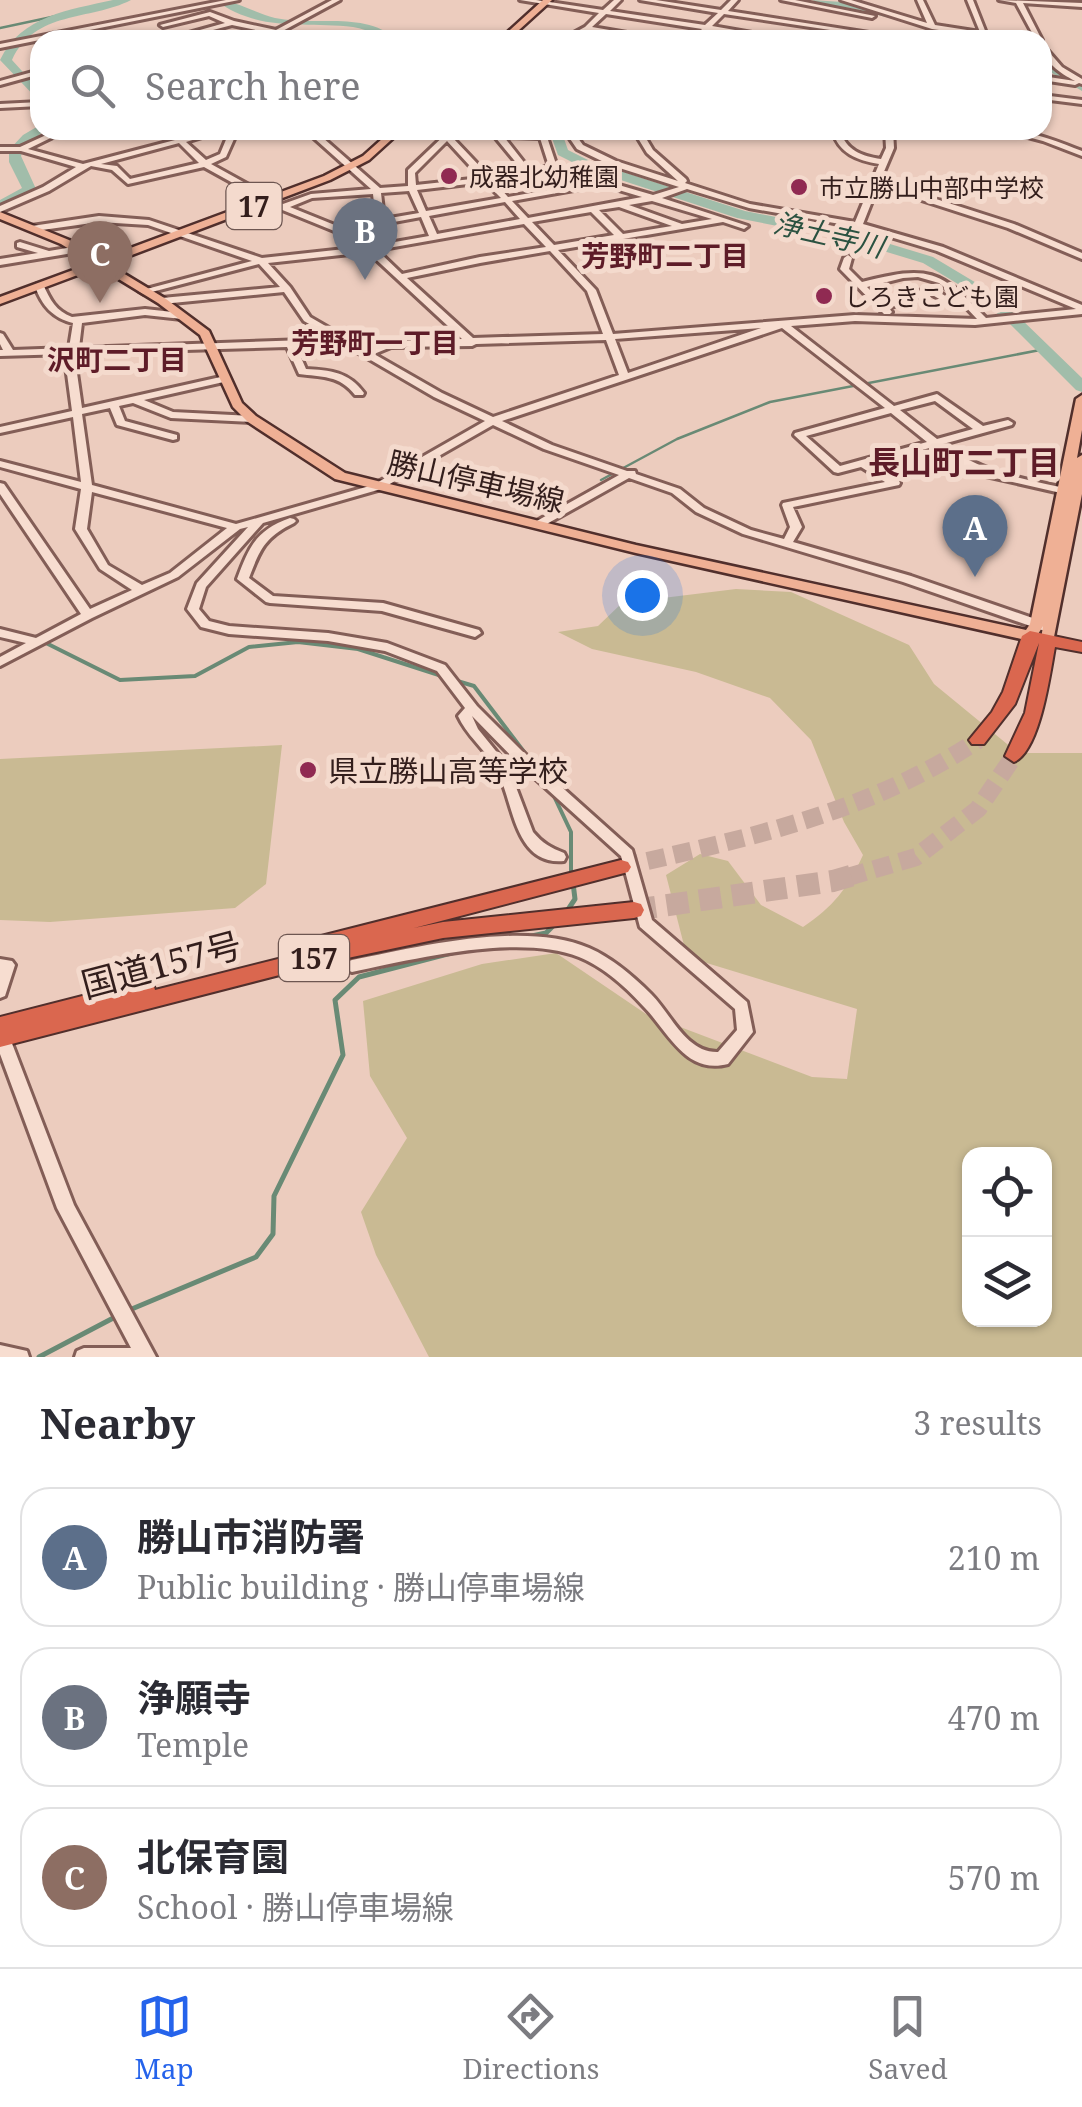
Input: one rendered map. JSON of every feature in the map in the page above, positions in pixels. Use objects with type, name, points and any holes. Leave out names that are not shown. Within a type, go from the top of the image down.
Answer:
[{"type":"highway","points":[[1042,632],[1082,647]]},
{"type":"highway","points":[[978,740],[1020,682],[1042,632]]},
{"type":"highway","points":[[1014,756],[1034,713],[1042,632]]},
{"type":"highway","name":"国道157号","points":[[0,1034],[621,867]]},
{"type":"highway","name":"国道157号","points":[[0,1034],[443,930],[634,910]]},
{"type":"main road","points":[[514,30],[546,2]]},
{"type":"main road","name":"17","points":[[0,301],[352,166],[384,140]]},
{"type":"main road","name":"勝山停車場線","points":[[0,212],[101,263],[205,333],[237,404],[252,419],[340,476],[539,524],[1042,632]]},
{"type":"main road","points":[[1042,632],[1071,493],[1081,404]]},
{"type":"main road","points":[[1071,493],[1082,459]]},
{"type":"street","points":[[83,30],[236,0]]},
{"type":"street","points":[[281,30],[337,0]]},
{"type":"street","points":[[523,0],[721,30]]},
{"type":"street","points":[[583,30],[618,0]]},
{"type":"street","points":[[643,0],[833,30]]},
{"type":"street","points":[[707,28],[735,0]]},
{"type":"street","points":[[784,0],[872,9]]},
{"type":"street","points":[[844,0],[932,27],[963,30]]},
{"type":"street","points":[[920,0],[932,27]]},
{"type":"street","points":[[970,0],[982,30]]},
{"type":"street","points":[[1002,0],[1082,5]]},
{"type":"street","points":[[1018,0],[1033,30]]},
{"type":"street","points":[[163,25],[210,14],[268,30]]},
{"type":"street","points":[[150,20],[170,30]]},
{"type":"street","points":[[206,30],[232,23]]},
{"type":"street","points":[[587,28],[600,30]]},
{"type":"street","points":[[0,46],[30,40]]},
{"type":"street","points":[[1052,60],[1081,83]]},
{"type":"street","points":[[0,82],[30,74]]},
{"type":"street","points":[[1052,80],[1081,83]]},
{"type":"street","points":[[1052,98],[1082,102]]},
{"type":"street","points":[[0,106],[30,104]]},
{"type":"street","points":[[21,150],[42,140]]},
{"type":"street","points":[[0,212],[88,165],[180,140],[205,164],[270,200],[357,237],[472,343]]},
{"type":"street","points":[[0,149],[114,168],[128,182],[205,164],[223,155],[230,140]]},
{"type":"street","points":[[321,140],[376,190],[380,222],[374,230],[357,237]]},
{"type":"street","points":[[434,238],[412,188],[411,172],[444,140]]},
{"type":"street","points":[[457,140],[525,222],[591,290],[625,378]]},
{"type":"street","points":[[501,140],[528,172]]},
{"type":"street","points":[[544,140],[554,168]]},
{"type":"street","points":[[576,140],[586,152],[748,206],[858,226],[982,264],[1082,309]]},
{"type":"street","points":[[643,140],[688,186]]},
{"type":"street","points":[[839,140],[858,159],[883,162]]},
{"type":"street","points":[[858,226],[890,148],[890,140]]},
{"type":"street","points":[[1048,140],[1082,154]]},
{"type":"street","points":[[283,207],[311,196],[412,188],[554,168],[660,196],[744,226]]},
{"type":"street","points":[[380,222],[608,182]]},
{"type":"street","points":[[876,182],[1011,226],[1082,256]]},
{"type":"street","points":[[144,291],[260,261],[434,238],[660,196],[688,186]]},
{"type":"street","points":[[620,204],[680,226]]},
{"type":"street","points":[[593,209],[622,238]]},
{"type":"street","points":[[36,228],[99,219],[150,223],[260,261],[287,288],[307,319],[438,395],[548,448],[676,491],[700,510],[748,532],[907,579],[1042,632]]},
{"type":"street","points":[[400,277],[725,220]]},
{"type":"street","points":[[20,245],[48,254]]},
{"type":"street","points":[[0,262],[78,250]]},
{"type":"street","points":[[848,258],[844,268],[891,319]]},
{"type":"street","points":[[862,285],[911,271],[938,278],[984,322]]},
{"type":"street","points":[[40,286],[44,302],[67,320],[145,312],[182,316]]},
{"type":"street","points":[[162,301],[287,288]]},
{"type":"street","points":[[884,307],[930,290],[948,301],[962,297]]},
{"type":"street","points":[[366,354],[389,344],[472,343],[891,319],[984,322],[1082,309]]},
{"type":"street","points":[[78,321],[71,366],[86,487],[81,529],[104,567],[141,590]]},
{"type":"street","points":[[0,464],[236,527],[377,486],[494,420],[783,324]]},
{"type":"street","points":[[783,324],[956,459],[990,474],[1071,493]]},
{"type":"street","points":[[0,336],[4,353],[345,342]]},
{"type":"street","points":[[291,346],[302,372],[334,373],[355,385],[359,393]]},
{"type":"street","points":[[0,430],[224,379]]},
{"type":"street","points":[[982,430],[938,397],[800,436],[838,470],[1008,423]]},
{"type":"street","points":[[134,400],[170,415],[252,419]]},
{"type":"street","points":[[114,405],[121,423],[173,437]]},
{"type":"street","points":[[786,545],[796,526],[786,505],[895,483],[864,464]]},
{"type":"street","points":[[539,524],[631,473]]},
{"type":"street","points":[[0,486],[88,615]]},
{"type":"street","points":[[319,505],[268,530],[255,545],[243,580],[270,598],[382,607],[475,633]]},
{"type":"street","points":[[258,523],[201,586],[193,609],[204,624],[244,633],[328,637],[387,647],[441,668],[472,709],[627,854],[645,923],[742,1006],[745,1032],[722,1059],[707,1062],[682,1046],[655,1008],[624,979],[581,952],[544,943],[442,948],[352,966]]},
{"type":"street","points":[[0,662],[174,575],[236,527]]},
{"type":"street","points":[[0,634],[36,642]]},
{"type":"street","points":[[472,709],[464,716],[472,736],[486,746],[506,774],[515,812],[526,833],[544,853],[559,857]]},
{"type":"street","points":[[0,964],[7,965],[0,992]]},
{"type":"street","points":[[0,1034],[66,1208],[146,1356],[84,1357]]},
{"type":"street","points":[[0,1354],[20,1357]]},
{"type":"shaded area","points":[[736,589],[791,592],[909,645],[934,684],[1018,753],[1082,753],[1082,1357],[429,1357],[376,1255],[361,1212],[407,1138],[370,1076],[363,1001],[482,964],[556,953],[646,1014],[812,1077],[847,1079],[857,1009],[687,957],[666,875],[700,854],[728,861],[761,905],[803,927],[823,912],[845,887],[863,855],[844,822],[811,740],[770,698],[696,672],[592,649],[558,632],[598,626],[622,603]]},
{"type":"shaded area","points":[[282,745],[266,884],[235,908],[50,922],[0,920],[0,759]]},
{"type":"waterway","points":[[30,87],[6,60],[25,33],[56,17],[126,0]]},
{"type":"waterway","name":"浄土寺川","points":[[220,0],[269,20],[355,24],[376,30]]},
{"type":"waterway","points":[[817,0],[857,6],[939,30]]},
{"type":"waterway","points":[[0,28],[61,15]]},
{"type":"waterway","points":[[1052,68],[1082,88]]},
{"type":"waterway","points":[[0,205],[29,189],[14,156],[19,144],[30,136]]},
{"type":"waterway","name":"浄土寺川","points":[[558,140],[562,152],[588,165],[742,215],[847,235],[928,260],[973,287],[1014,320],[1082,387]]},
{"type":"waterway","points":[[601,480],[677,439],[770,402],[1040,350]]},
{"type":"waterway","points":[[42,641],[120,680],[195,676],[249,647],[298,642],[358,649],[445,677]]},
{"type":"waterway","points":[[454,680],[474,686],[528,757]]},
{"type":"waterway","points":[[553,794],[571,832],[571,873]]},
{"type":"waterway","points":[[567,911],[575,899],[573,883]]},
{"type":"waterway","points":[[527,937],[546,933],[554,925]]},
{"type":"waterway","points":[[127,1311],[256,1257],[273,1234],[274,1196],[343,1055],[335,1000],[359,977],[459,951]]},
{"type":"waterway","points":[[39,1357],[119,1315]]},
{"type":"tunnel","points":[[621,867],[761,833],[850,805],[894,787],[978,740]]},
{"type":"tunnel","points":[[848,877],[916,857],[978,809],[1014,756]]},
{"type":"tunnel","points":[[634,910],[833,881],[857,874]]},
{"type":"place","name":"成器北幼稚園","points":[[449,176]]},
{"type":"place","name":"市立勝山中部中学校","points":[[799,187]]},
{"type":"place","name":"浄願寺","points":[[365,280]]},
{"type":"place","name":"しろきこども園","points":[[824,296]]},
{"type":"place","name":"北保育園","points":[[100,303]]},
{"type":"place","name":"勝山市消防署","points":[[975,577]]},
{"type":"place","name":"県立勝山高等学校","points":[[308,770]]},
{"type":"district","name":"芳野町二丁目","points":[[665,255]]},
{"type":"district","name":"芳野町一丁目","points":[[375,342]]},
{"type":"district","name":"沢町二丁目","points":[[117,359]]},
{"type":"district","name":"長山町二丁目","points":[[964,461]]}]
